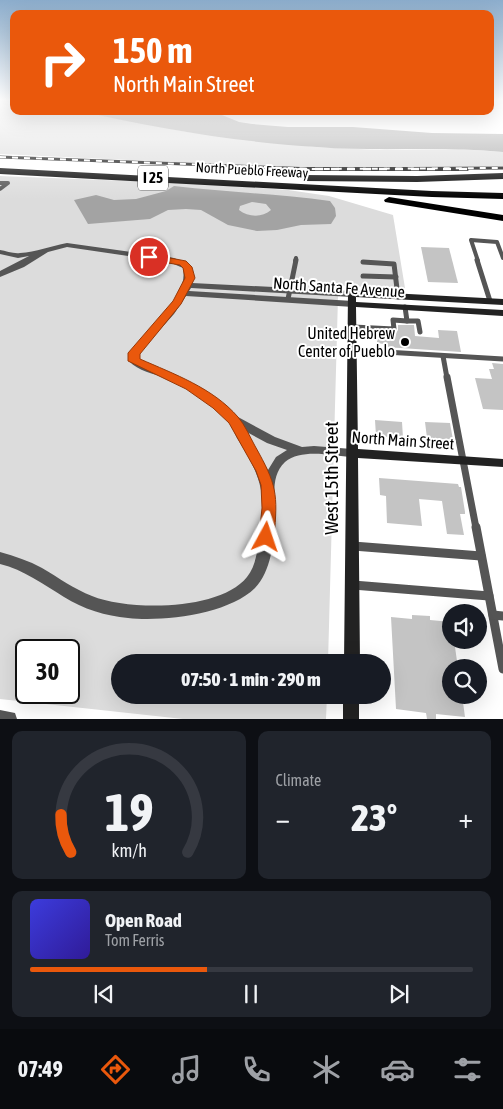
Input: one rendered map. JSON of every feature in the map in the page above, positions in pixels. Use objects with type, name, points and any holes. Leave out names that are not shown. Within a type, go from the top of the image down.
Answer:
[{"type":"highway","name":"North Pueblo Freeway","points":[[0,166],[263,178],[411,188],[503,191]]},
{"type":"highway","name":"North Pueblo Freeway","points":[[0,171],[503,196]]},
{"type":"highway","points":[[263,178],[416,179],[503,176]]},
{"type":"highway","points":[[306,187],[503,218]]},
{"type":"street","points":[[0,252],[18,256],[74,245],[114,253],[176,261],[188,267],[190,272],[186,289]]},
{"type":"street","points":[[0,274],[21,265],[45,250]]},
{"type":"street","name":"North Santa Fe Avenue","points":[[186,289],[353,299],[405,307],[503,313]]},
{"type":"street","name":"North Main Street","points":[[186,289],[164,319],[134,353],[134,361],[190,386],[211,400],[234,420],[271,440],[302,451]]},
{"type":"street","name":"North Santa Fe Avenue","points":[[353,299],[398,297],[503,302]]},
{"type":"street","name":"West 15th Street","points":[[352,654],[353,299]]},
{"type":"street","name":"North Main Street","points":[[0,558],[30,567],[82,600],[115,610],[150,613],[218,602],[242,590],[254,578],[262,564],[269,508],[268,485],[234,420]]},
{"type":"street","name":"North Main Street","points":[[268,485],[279,461],[292,453],[302,451],[503,464]]},
{"type":"street","points":[[351,719],[352,704]]},
{"type":"street","points":[[0,718],[8,719]]},
{"type":"lane","points":[[0,182],[8,183],[0,189]]},
{"type":"lane","points":[[490,301],[471,240],[497,242],[503,258]]},
{"type":"lane","points":[[289,295],[296,258]]},
{"type":"lane","points":[[363,262],[394,264],[398,297]]},
{"type":"lane","points":[[362,276],[396,277]]},
{"type":"lane","points":[[405,307],[407,321]]},
{"type":"lane","points":[[353,327],[394,329],[393,320],[418,321],[420,332]]},
{"type":"lane","points":[[352,350],[503,360]]},
{"type":"lane","points":[[443,356],[503,669]]},
{"type":"lane","points":[[353,546],[481,556]]},
{"type":"lane","points":[[353,585],[489,596]]},
{"type":"lane","points":[[493,615],[503,616]]},
{"type":"shaded area","points":[[0,133],[192,133],[316,147],[380,150],[458,149],[503,152],[503,166],[314,168],[0,154]]},
{"type":"shaded area","points":[[189,133],[503,134],[503,152],[456,149],[364,149],[287,145]]},
{"type":"shaded area","points":[[0,176],[207,184],[288,190],[329,196],[393,215],[405,288],[342,286],[338,297],[328,654],[111,654],[111,704],[327,704],[326,719],[183,719],[46,704],[80,704],[80,639],[15,639],[15,701],[0,699]]},
{"type":"shaded area","points":[[174,186],[330,201],[335,208],[336,216],[331,224],[301,225],[277,230],[257,231],[228,225],[201,210],[186,209],[168,210],[150,219],[88,224],[74,200],[96,195],[114,200],[136,199],[166,191]],"holes":[[[252,202],[266,204],[271,210],[259,215],[251,215],[239,210],[240,206]]]},
{"type":"building","points":[[421,247],[449,248],[458,283],[428,282]]},
{"type":"building","points":[[398,325],[414,325],[415,336],[439,338],[438,330],[457,331],[461,352],[385,347],[384,344],[377,343],[377,333],[396,333]]},
{"type":"building","points":[[492,363],[503,364],[503,410],[483,409],[475,378],[492,379],[489,369],[494,369]]},
{"type":"building","points":[[375,420],[402,422],[403,438],[376,436]]},
{"type":"building","points":[[425,422],[450,423],[453,440],[427,438]]},
{"type":"building","points":[[379,478],[458,484],[461,487],[465,512],[465,514],[460,514],[464,535],[447,534],[442,501],[419,499],[422,526],[387,523],[386,496],[380,495]]},
{"type":"building","points":[[412,615],[430,616],[430,620],[442,621],[442,649],[455,649],[457,659],[442,659],[442,704],[463,704],[465,717],[436,714],[436,719],[427,719],[426,713],[396,709],[391,617],[412,619]]},
{"type":"railway","points":[[0,157],[314,169]]},
{"type":"railway","points":[[314,169],[503,168]]},
{"type":"railway","points":[[299,169],[314,169]]},
{"type":"railway","points":[[314,169],[467,169]]},
{"type":"place","name":"United Hebrew Center of Pueblo","points":[[405,342]]},
{"type":"route","points":[[149,257],[182,263],[188,267],[190,278],[178,302],[138,347],[134,353],[134,361],[172,377],[204,394],[234,420],[268,485],[269,508],[266,537]]}]
